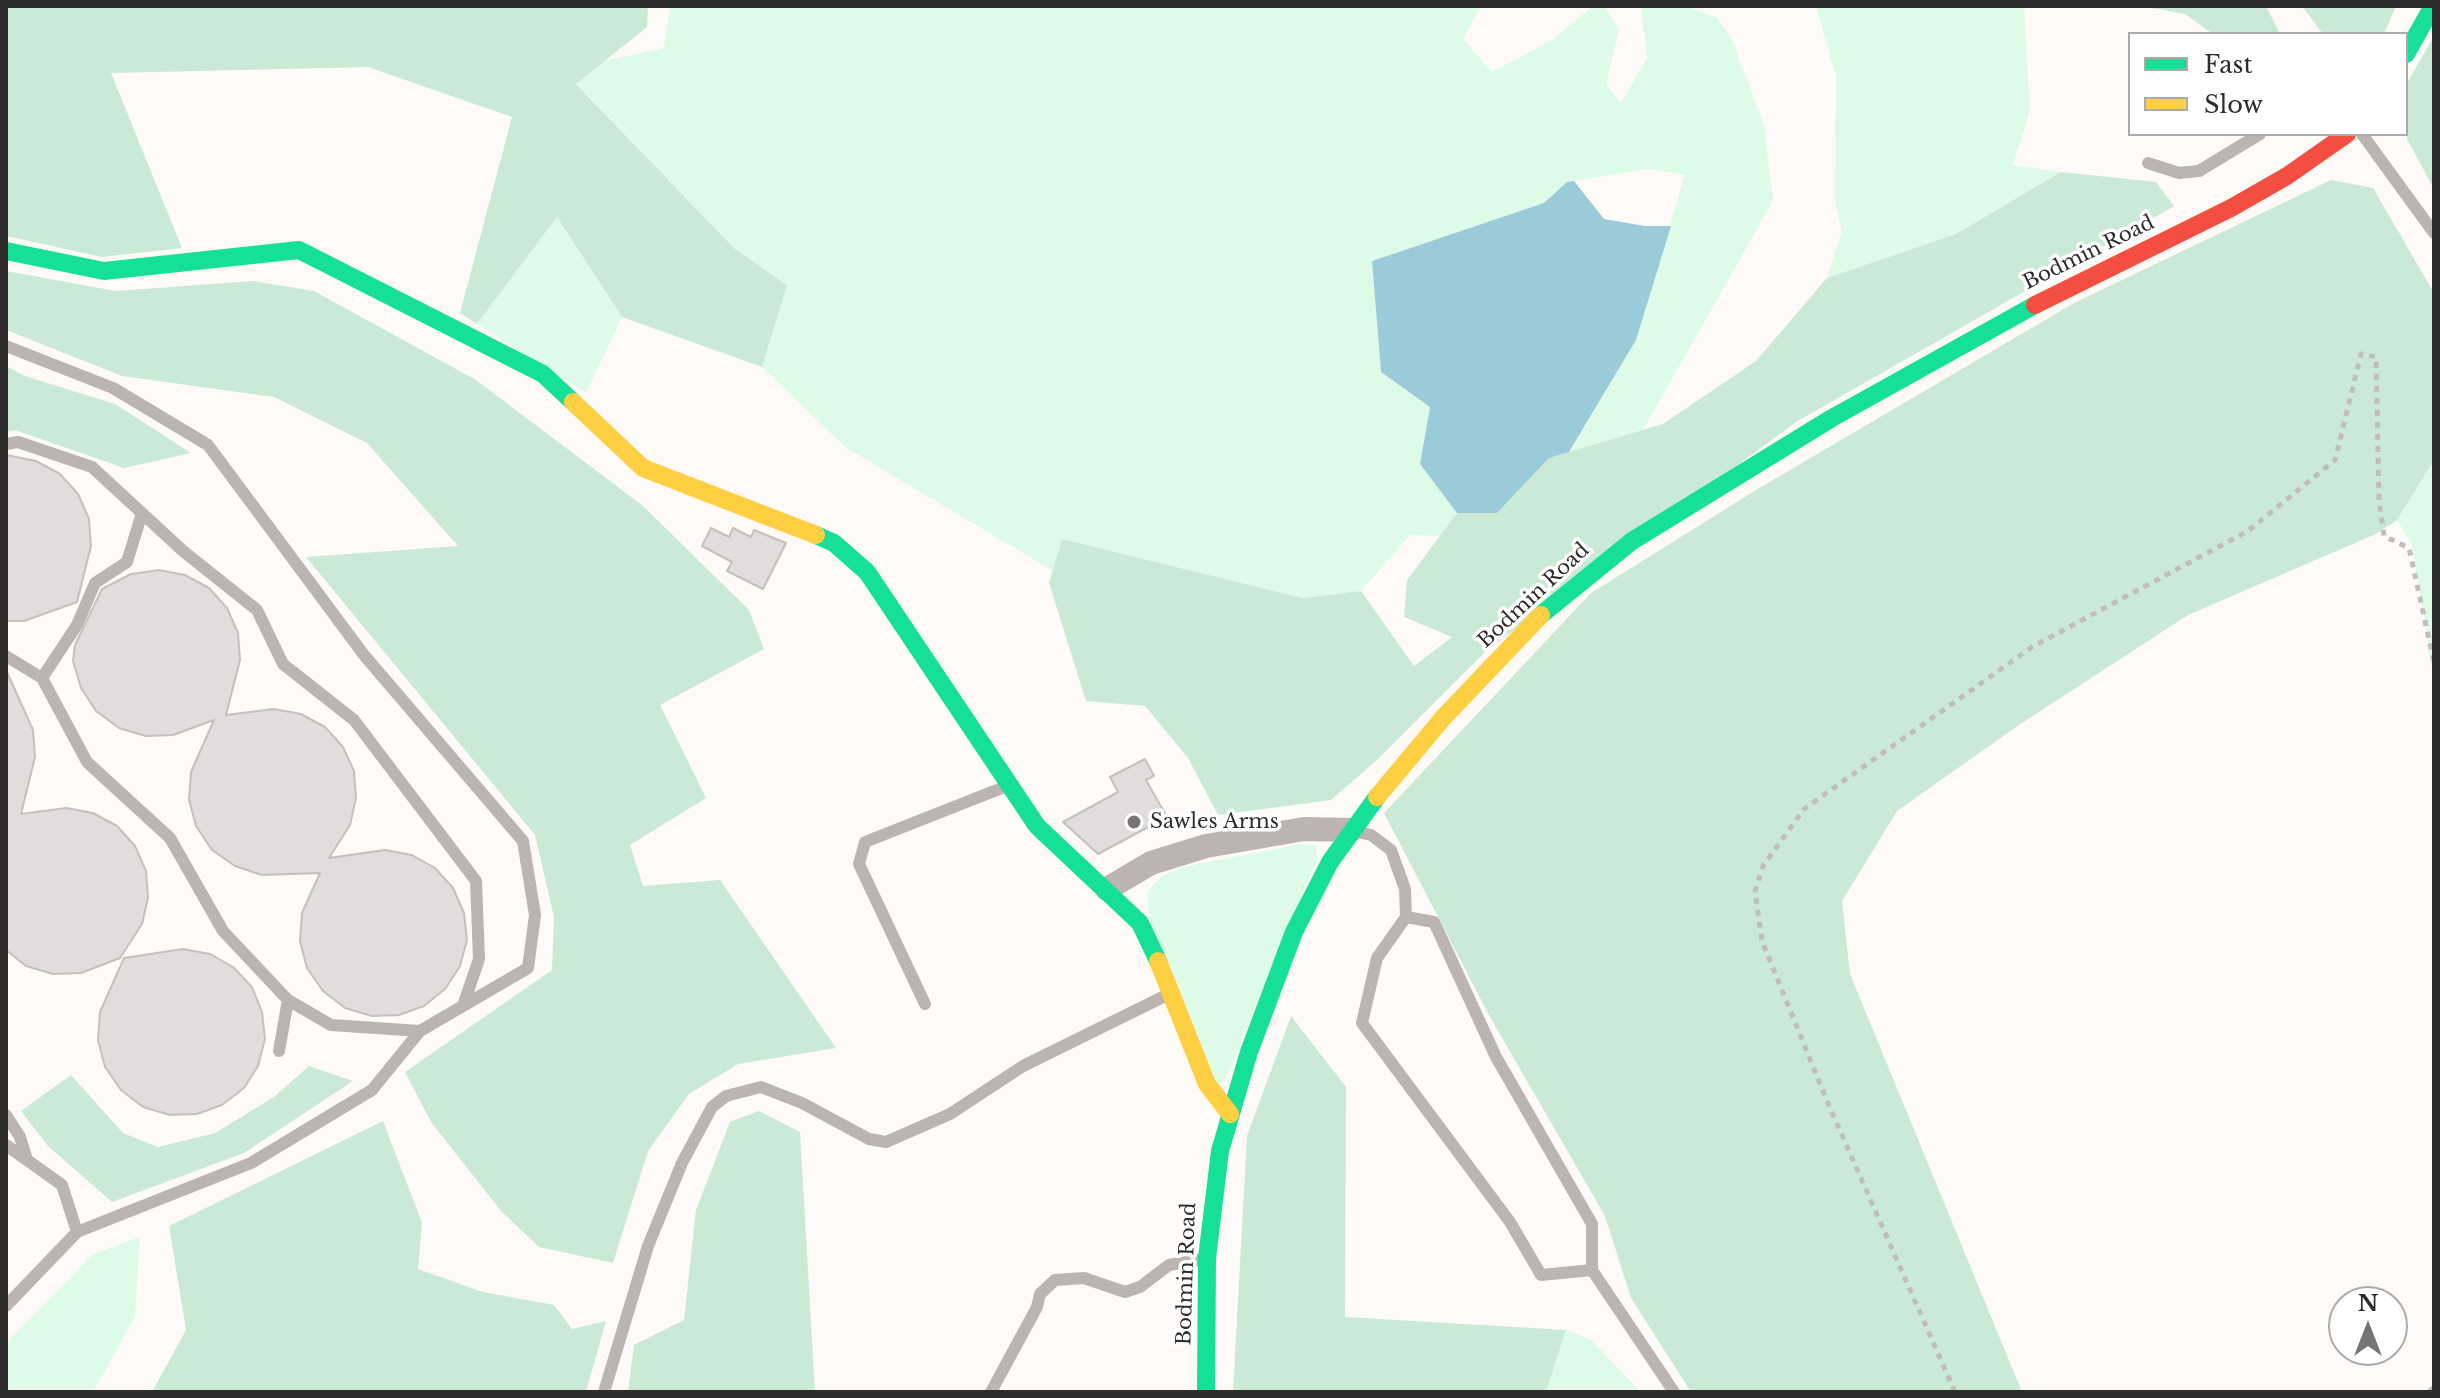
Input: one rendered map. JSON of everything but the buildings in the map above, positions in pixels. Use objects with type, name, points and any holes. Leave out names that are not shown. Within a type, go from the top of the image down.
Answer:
[{"type":"main road","points":[[2408,50],[2433,6]]},
{"type":"main road","name":"Bodmin Road","points":[[1206,1392],[1207,1258],[1213,1188],[1230,1114],[1294,932],[1330,862],[1351,830],[1434,729],[1506,650],[1573,586],[1623,548],[1845,411],[2069,286],[2231,208],[2287,176],[2344,136]]},
{"type":"main road","points":[[6,251],[104,271],[299,250],[543,374],[643,468],[779,518],[834,543],[851,556],[884,595],[1007,786],[1056,846],[1107,889],[1140,923],[1207,1084],[1230,1114]]},
{"type":"street","points":[[1107,889],[1151,863],[1206,846],[1304,829],[1351,830]]},
{"type":"lane","points":[[2148,163],[2179,173],[2199,171],[2257,136]]},
{"type":"lane","points":[[2363,136],[2434,233]]},
{"type":"lane","points":[[6,346],[113,388],[208,445],[364,655],[523,841],[535,915],[528,968],[420,1031],[372,1090],[251,1163],[77,1232],[6,1306]]},
{"type":"lane","points":[[6,444],[18,442],[92,467],[257,610],[283,664],[354,720],[476,881],[479,959],[463,1006]]},
{"type":"lane","points":[[42,678],[77,625],[95,583],[127,562],[142,513]]},
{"type":"lane","points":[[6,656],[42,678],[87,762],[170,838],[223,931],[288,1000],[331,1025],[420,1031]]},
{"type":"lane","points":[[925,1004],[859,864],[865,842],[1007,786]]},
{"type":"lane","points":[[1351,830],[1371,835],[1391,850],[1405,889],[1406,917],[1377,958],[1362,1023],[1510,1222],[1541,1275],[1592,1270]]},
{"type":"lane","points":[[1406,917],[1434,922],[1496,1057],[1592,1224],[1592,1270],[1674,1392]]},
{"type":"lane","points":[[604,1392],[648,1246],[682,1163],[712,1107],[726,1096],[745,1088],[761,1087],[802,1103],[869,1139],[886,1142],[950,1114],[1023,1066],[1171,993]]},
{"type":"lane","points":[[279,1051],[288,1000]]},
{"type":"lane","points":[[6,1115],[20,1137],[27,1160]]},
{"type":"lane","points":[[6,1145],[62,1185],[77,1232]]},
{"type":"lane","points":[[991,1392],[1037,1307],[1040,1294],[1055,1280],[1084,1278],[1125,1292],[1148,1283],[1169,1265],[1207,1258]]},
{"type":"path","points":[[1955,1392],[1762,941],[1755,892],[1763,866],[1804,809],[1829,791],[2032,647],[2248,531],[2335,460],[2361,354],[2376,357],[2379,500],[2384,536],[2409,548],[2434,662]]},
{"type":"path","points":[[2429,1392],[2434,1387]]},
{"type":"green space","points":[[6,6],[648,6],[647,27],[576,84],[735,249],[787,285],[762,367],[622,317],[557,217],[477,324],[460,313],[512,117],[368,67],[111,73],[182,248],[102,257],[6,236]]},
{"type":"green space","points":[[670,6],[1481,6],[1463,39],[1492,72],[1552,40],[1593,6],[1604,6],[1619,29],[1606,84],[1621,103],[1647,58],[1641,6],[1685,6],[1717,18],[1731,37],[1764,126],[1773,201],[1643,430],[1570,452],[1636,340],[1685,175],[1649,169],[1567,182],[1545,203],[1372,261],[1381,372],[1430,407],[1420,464],[1457,513],[1440,536],[1410,535],[1361,591],[1303,598],[1063,539],[1053,571],[845,447],[762,367],[786,284],[735,249],[576,83],[604,61],[664,48]]},
{"type":"green space","points":[[1816,6],[2024,6],[2030,110],[2013,165],[2061,172],[1956,234],[1827,278],[1842,232],[1835,202],[1836,76]]},
{"type":"green space","points":[[2141,6],[2266,6],[2279,32],[2210,32],[2185,14]]},
{"type":"green space","points":[[2302,6],[2396,6],[2385,32],[2322,32]]},
{"type":"green space","points":[[2434,36],[2434,189],[2407,139],[2408,82]]},
{"type":"green space","points":[[2061,172],[2156,182],[2174,206],[1796,422],[1486,651],[1377,760],[1331,800],[1218,815],[1188,758],[1145,706],[1086,701],[1049,583],[1062,539],[1303,598],[1361,591],[1414,666],[1452,637],[1404,617],[1407,580],[1457,513],[1497,513],[1549,458],[1663,424],[1756,361],[1827,278],[1956,234]]},
{"type":"green space","points":[[2331,180],[2373,188],[2434,293],[2434,460],[2397,520],[2376,534],[2188,615],[2019,725],[1897,811],[1842,901],[1850,974],[2022,1392],[1691,1392],[1631,1298],[1605,1216],[1490,1017],[1384,813],[1591,593],[1756,490],[2074,303]]},
{"type":"green space","points":[[557,217],[622,317],[586,393],[477,324]]},
{"type":"green space","points":[[6,271],[116,291],[253,281],[314,291],[476,380],[643,506],[749,610],[764,649],[660,705],[706,798],[630,845],[643,886],[720,880],[836,1048],[738,1064],[689,1094],[648,1151],[613,1263],[539,1247],[501,1211],[431,1122],[405,1072],[552,970],[554,917],[535,835],[306,557],[458,546],[367,443],[274,397],[122,376],[6,330]]},
{"type":"green space","points":[[6,366],[25,376],[115,404],[191,453],[124,468],[15,430],[6,432]]},
{"type":"green space","points":[[2434,460],[2434,681],[2412,544],[2397,520]]},
{"type":"green space","points":[[1301,844],[1316,845],[1317,859],[1231,1067],[1215,1097],[1152,945],[1147,892],[1162,876],[1183,867]]},
{"type":"green space","points":[[1291,1016],[1346,1087],[1345,1317],[1566,1330],[1546,1392],[1233,1392],[1247,1136]]},
{"type":"green space","points":[[309,1066],[353,1081],[244,1153],[112,1202],[48,1146],[21,1111],[71,1075],[123,1133],[158,1147],[215,1133],[274,1097]]},
{"type":"green space","points":[[759,1111],[800,1132],[815,1392],[628,1392],[634,1345],[684,1320],[696,1210],[730,1122]]},
{"type":"green space","points":[[383,1121],[422,1223],[418,1269],[483,1292],[554,1305],[572,1329],[606,1321],[586,1392],[152,1392],[186,1330],[169,1226]]},
{"type":"green space","points":[[140,1237],[135,1317],[93,1392],[6,1392],[6,1343],[93,1254]]},
{"type":"green space","points":[[1566,1330],[1591,1340],[1641,1392],[1546,1392]]},
{"type":"water","points":[[1574,181],[1604,219],[1645,226],[1671,226],[1636,340],[1569,452],[1549,458],[1497,513],[1457,513],[1420,464],[1430,407],[1381,372],[1372,261],[1544,203],[1567,182]]},
{"type":"traffic: fast","points":[[2408,50],[2433,6]]},
{"type":"traffic: fast","points":[[6,251],[104,271],[299,250],[543,374],[573,402]]},
{"type":"traffic: fast","points":[[1541,615],[1632,541],[1832,418],[2035,305]]},
{"type":"traffic: fast","points":[[816,535],[834,543],[867,572],[1037,826],[1140,923],[1158,961]]},
{"type":"traffic: fast","points":[[1206,1392],[1207,1258],[1220,1151],[1249,1052],[1294,932],[1330,862],[1377,797]]},
{"type":"traffic: slow","points":[[573,402],[643,468],[816,535]]},
{"type":"traffic: slow","points":[[1377,797],[1443,718],[1541,615]]},
{"type":"traffic: slow","points":[[1158,961],[1207,1084],[1230,1114]]},
{"type":"traffic: jam","points":[[2035,305],[2231,208],[2287,176],[2344,136]]},
{"type":"place","name":"Sawles Arms","points":[[1134,822]]}]
